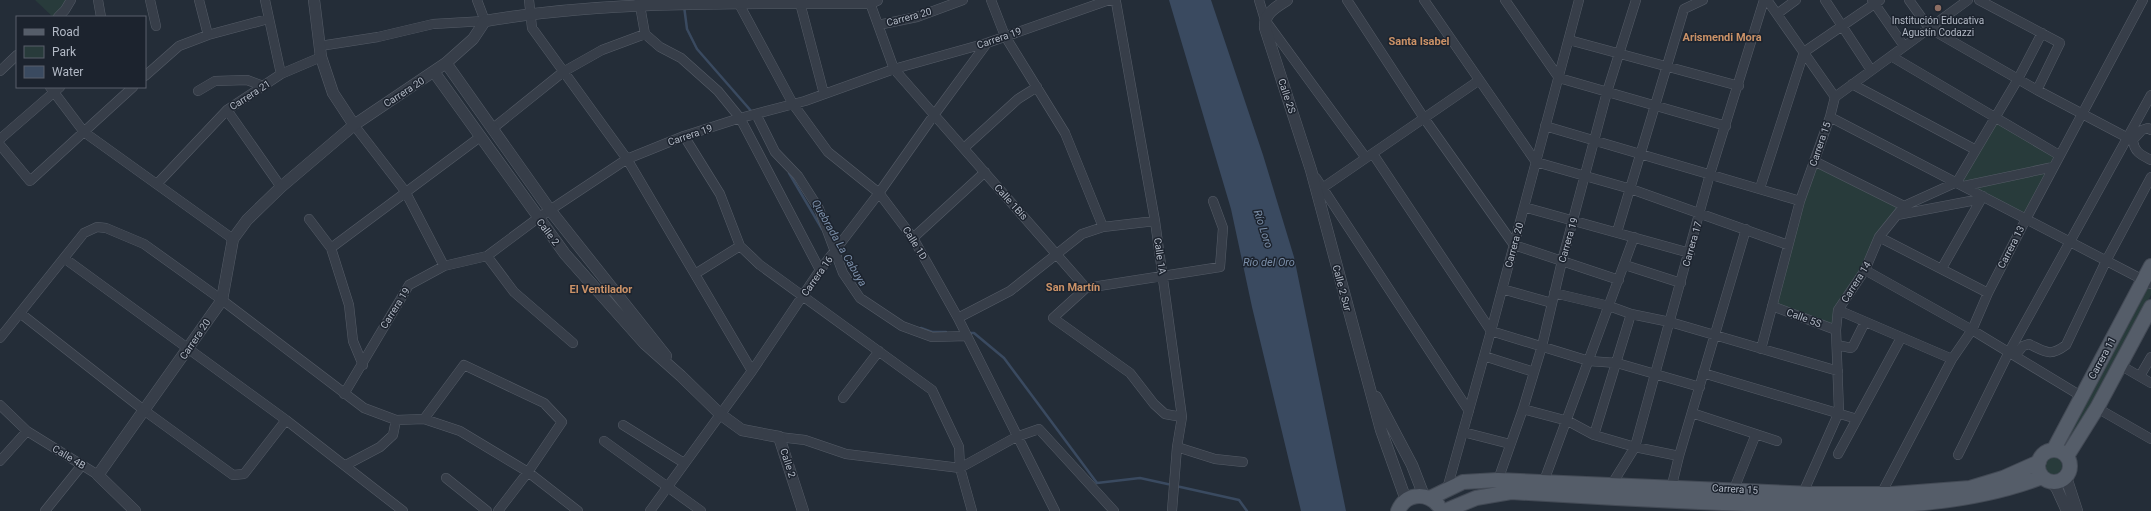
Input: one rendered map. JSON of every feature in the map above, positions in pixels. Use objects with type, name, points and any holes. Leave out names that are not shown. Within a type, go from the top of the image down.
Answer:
[{"type":"main road","name":"Carrera 11","points":[[2054,450],[2081,396],[2147,282],[2151,266]]},
{"type":"main road","name":"Carrera 11","points":[[2068,456],[2097,408],[2151,307]]},
{"type":"main road","points":[[2054,450],[2068,456],[2070,467],[2066,476],[2061,480],[2047,479],[2038,467],[2044,453],[2054,450]]},
{"type":"main road","name":"Carrera 15","points":[[1402,505],[1412,497],[1427,497],[1463,482],[1498,480],[1671,486],[1803,493],[1882,494],[1970,488],[2003,478],[2039,462]]},
{"type":"main road","name":"Carrera 15","points":[[1445,511],[1476,498],[1511,492],[1670,501],[1742,508],[1878,510],[1972,503],[2047,479]]},
{"type":"main road","points":[[1427,497],[1437,503],[1441,511]]},
{"type":"street","points":[[59,16],[71,0]]},
{"type":"street","points":[[98,0],[101,16]]},
{"type":"street","points":[[150,0],[156,26]]},
{"type":"street","points":[[199,0],[208,36]]},
{"type":"street","points":[[265,0],[281,74]]},
{"type":"street","points":[[314,0],[320,52],[334,94],[354,125],[405,192],[444,266]]},
{"type":"street","points":[[477,0],[485,21]]},
{"type":"street","points":[[484,0],[485,21]]},
{"type":"street","points":[[529,0],[532,28],[627,159],[752,371]]},
{"type":"street","name":"Carrera 20","points":[[878,25],[917,17],[963,0]]},
{"type":"street","points":[[991,0],[1005,36],[1065,133],[1102,227]]},
{"type":"street","name":"Calle 2S","points":[[1259,0],[1265,20],[1265,28],[1311,170],[1319,190]]},
{"type":"street","points":[[1288,0],[1271,10],[1265,20],[1369,156],[1492,331],[1589,361],[1617,363],[1700,387]]},
{"type":"street","points":[[1347,0],[1424,118],[1514,246],[1619,280]]},
{"type":"street","points":[[1424,0],[1536,162],[1630,189],[1788,245]]},
{"type":"street","points":[[1505,0],[1558,78],[1726,126]]},
{"type":"street","name":"Carrera 20","points":[[1447,489],[1492,331],[1579,0]]},
{"type":"street","name":"Carrera 19","points":[[1498,480],[1523,409],[1542,346],[1562,261],[1607,92],[1636,0]]},
{"type":"street","points":[[1617,232],[1684,9],[1703,0]]},
{"type":"street","name":"Carrera 17","points":[[1612,484],[1635,447],[1701,214],[1710,174],[1739,86],[1764,0]]},
{"type":"street","points":[[1767,0],[1835,96],[1968,0]]},
{"type":"street","points":[[1777,14],[1796,0]]},
{"type":"street","points":[[1825,0],[1871,70]]},
{"type":"street","points":[[1910,0],[1929,28],[2037,90],[2131,139],[2137,153],[2151,160]]},
{"type":"street","points":[[1979,0],[2060,43],[2037,90]]},
{"type":"street","name":"Carrera 13","points":[[1882,494],[1952,359],[1972,330],[1988,293],[2026,218],[2144,0]]},
{"type":"street","points":[[485,21],[530,11],[585,4],[639,2],[800,3],[872,1]]},
{"type":"street","name":"Calle 1Bis","points":[[872,1],[878,25],[894,69],[1086,288]]},
{"type":"street","name":"Carrera 19","points":[[344,394],[363,365],[381,330],[409,285],[444,266],[487,256],[538,218],[627,159],[684,136],[824,94],[894,69],[987,43],[1111,1]]},
{"type":"street","name":"Calle 1A","points":[[1111,1],[1155,220],[1182,417],[1177,447],[1172,511]]},
{"type":"street","points":[[1760,188],[1804,52],[1876,1],[1904,46]]},
{"type":"street","points":[[639,2],[645,34],[660,47],[680,58],[718,91],[751,115],[775,152],[792,170],[819,209],[842,273],[860,298],[902,326],[932,337],[967,336]]},
{"type":"street","name":"Calle 1D","points":[[738,2],[792,104],[828,152],[880,192],[913,238],[958,318],[1016,437],[1055,511]]},
{"type":"street","points":[[800,3],[824,94]]},
{"type":"street","points":[[146,75],[179,46],[268,19]]},
{"type":"street","name":"Carrera 21","points":[[157,184],[226,110],[281,74],[320,52],[433,24],[485,21]]},
{"type":"street","name":"Carrera 20","points":[[98,474],[145,411],[222,300],[233,239],[247,220],[281,187],[354,125],[446,63],[472,39],[485,21]]},
{"type":"street","points":[[1960,184],[1976,150],[2018,79],[2042,33]]},
{"type":"street","points":[[492,128],[563,72],[602,50],[645,34]]},
{"type":"street","points":[[1568,40],[1739,86]]},
{"type":"street","name":"Carrera 16","points":[[650,511],[752,371],[820,270],[880,192],[987,43]]},
{"type":"street","points":[[0,71],[16,56]]},
{"type":"street","points":[[1891,56],[2059,155]]},
{"type":"street","name":"Calle 2","points":[[446,63],[550,210],[681,376]]},
{"type":"street","name":"Calle 2","points":[[434,72],[565,254],[645,344],[720,414],[742,430],[779,437],[803,511]]},
{"type":"street","points":[[198,91],[215,81],[246,80],[263,86]]},
{"type":"street","points":[[1469,411],[1319,190],[1478,80]]},
{"type":"street","points":[[1852,84],[1976,150]]},
{"type":"street","points":[[964,148],[1018,99],[1037,87]]},
{"type":"street","points":[[0,145],[30,181],[132,88]]},
{"type":"street","points":[[0,139],[54,89],[84,132],[233,239]]},
{"type":"street","points":[[1958,455],[2012,354],[2069,241],[2131,139],[2151,95]]},
{"type":"street","name":"Carrera 15","points":[[1761,349],[1800,201],[1830,117],[1835,96]]},
{"type":"street","points":[[226,110],[281,187]]},
{"type":"street","points":[[751,115],[820,270]]},
{"type":"street","points":[[1830,117],[2147,282]]},
{"type":"street","points":[[1545,126],[1800,201]]},
{"type":"street","points":[[2131,139],[2142,130],[2148,128],[2151,130]]},
{"type":"street","points":[[684,136],[720,194],[740,246],[760,264],[932,390],[959,447],[960,468],[972,511]]},
{"type":"street","points":[[331,248],[480,137]]},
{"type":"street","points":[[1814,161],[1904,206]]},
{"type":"street","name":"Carrera 14","points":[[1803,493],[1839,412],[1836,330],[1838,310],[1865,270],[1879,237],[1904,206],[1960,184],[2053,167]]},
{"type":"street","points":[[913,238],[985,172]]},
{"type":"street","points":[[2012,354],[2023,346],[2029,344],[2048,353],[2057,352],[2066,345],[2106,262],[2151,177]]},
{"type":"street","name":"Calle 2 Sur","points":[[1319,190],[1368,385],[1402,505]]},
{"type":"street","points":[[1897,215],[1982,197]]},
{"type":"street","points":[[1942,268],[1982,197]]},
{"type":"street","points":[[1182,417],[1166,414],[1154,404],[1130,373],[1053,318],[1086,288],[1220,267],[1223,228],[1213,201]]},
{"type":"street","points":[[1524,207],[1690,253]]},
{"type":"street","points":[[309,219],[331,248],[349,305],[353,341],[363,365]]},
{"type":"street","points":[[958,318],[1010,291],[1056,253],[1082,234],[1102,227],[1155,220]]},
{"type":"street","points":[[0,338],[84,233],[89,229],[97,227],[106,228],[144,244],[222,300],[364,408],[396,420],[424,420],[460,431],[528,472],[578,511]]},
{"type":"street","points":[[1670,501],[1671,486],[1679,456],[1746,229]]},
{"type":"street","points":[[1544,481],[1568,422],[1634,237]]},
{"type":"street","points":[[1879,237],[1942,268],[1988,293]]},
{"type":"street","points":[[695,274],[740,246]]},
{"type":"street","points":[[487,256],[514,292],[573,343]]},
{"type":"street","points":[[64,258],[286,420],[346,465],[380,494],[403,511]]},
{"type":"street","points":[[1625,265],[1682,283]]},
{"type":"street","points":[[1865,270],[1972,330],[2081,396]]},
{"type":"street","points":[[1502,289],[1552,302]]},
{"type":"street","points":[[1554,293],[1609,306],[1630,314],[1670,322],[1838,371]]},
{"type":"street","name":"Calle 5S","points":[[1772,306],[1836,330]]},
{"type":"street","points":[[1838,310],[1952,359]]},
{"type":"street","points":[[20,313],[145,411],[233,475],[244,474],[286,420]]},
{"type":"street","points":[[1594,434],[1617,363],[1630,314]]},
{"type":"street","points":[[1837,345],[1851,348],[1865,322]]},
{"type":"street","points":[[1838,454],[1901,338]]},
{"type":"street","points":[[843,398],[879,352]]},
{"type":"street","points":[[1484,356],[1534,372]]},
{"type":"street","points":[[2140,376],[2151,357]]},
{"type":"street","points":[[424,420],[464,365],[544,403],[562,422],[528,472],[498,511]]},
{"type":"street","points":[[2120,365],[2151,383]]},
{"type":"street","points":[[1703,373],[1839,412],[1857,419]]},
{"type":"street","name":"Calle 2 Sur","points":[[1368,385],[1412,465],[1427,497]]},
{"type":"street","name":"Calle 4B","points":[[0,405],[27,431],[98,474],[135,511]]},
{"type":"street","points":[[2097,408],[2151,439]]},
{"type":"street","points":[[1523,409],[1568,422],[1594,434],[1635,447],[1679,456]]},
{"type":"street","points":[[1692,412],[1777,441]]},
{"type":"street","points":[[346,465],[380,447],[393,435],[396,420]]},
{"type":"street","points":[[623,426],[684,463]]},
{"type":"street","points":[[779,437],[805,440],[846,454],[960,468],[1016,437],[1039,429],[1114,511]]},
{"type":"street","points":[[0,461],[27,431]]},
{"type":"street","points":[[1463,432],[1510,444]]},
{"type":"street","points":[[1734,489],[1756,434]]},
{"type":"street","points":[[604,441],[701,511]]},
{"type":"street","points":[[1177,447],[1215,459],[1242,462]]},
{"type":"street","points":[[45,511],[82,465]]},
{"type":"street","points":[[2066,476],[2077,511]]},
{"type":"street","points":[[446,478],[487,511]]},
{"type":"street","points":[[2047,479],[2058,489],[2067,511]]},
{"type":"green space","points":[[35,0],[70,0],[58,16],[52,16]]},
{"type":"green space","points":[[1996,122],[2054,156],[2025,215],[1986,195],[1963,180]]},
{"type":"green space","points":[[1814,161],[1904,206],[1838,310],[1836,330],[1772,306]]},
{"type":"green space","points":[[2148,288],[2151,289],[2151,295],[2068,448],[2061,447]]},
{"type":"green space","points":[[2053,457],[2059,460],[2062,466],[2059,472],[2053,475],[2047,472],[2044,466],[2047,460]]},
{"type":"water","name":"Río del Oro","points":[[1169,0],[1211,0],[1263,155],[1294,257],[1346,511],[1301,511],[1252,307],[1231,209]]},
{"type":"waterway","name":"Quebrada La Cabuya","points":[[684,6],[687,29],[697,49],[752,112]]},
{"type":"waterway","name":"Quebrada La Cabuya","points":[[789,173],[822,229]]},
{"type":"waterway","name":"Quebrada La Cabuya","points":[[921,328],[932,332],[946,332]]},
{"type":"waterway","name":"Quebrada La Cabuya","points":[[969,333],[974,333],[1004,358],[1097,483],[1140,478],[1172,485]]},
{"type":"waterway","name":"Quebrada La Cabuya","points":[[1176,486],[1239,500],[1247,511]]},
{"type":"place","name":"Institución Educativa Agustín Codazzi","points":[[1938,8]]},
{"type":"district","name":"Arismendi Mora","points":[[1722,37]]},
{"type":"district","name":"Santa Isabel","points":[[1419,41]]},
{"type":"district","name":"San Martín","points":[[1073,287]]},
{"type":"district","name":"El Ventilador","points":[[601,289]]},
{"type":"water label","name":"Río Loro","points":[[1263,229]]}]
